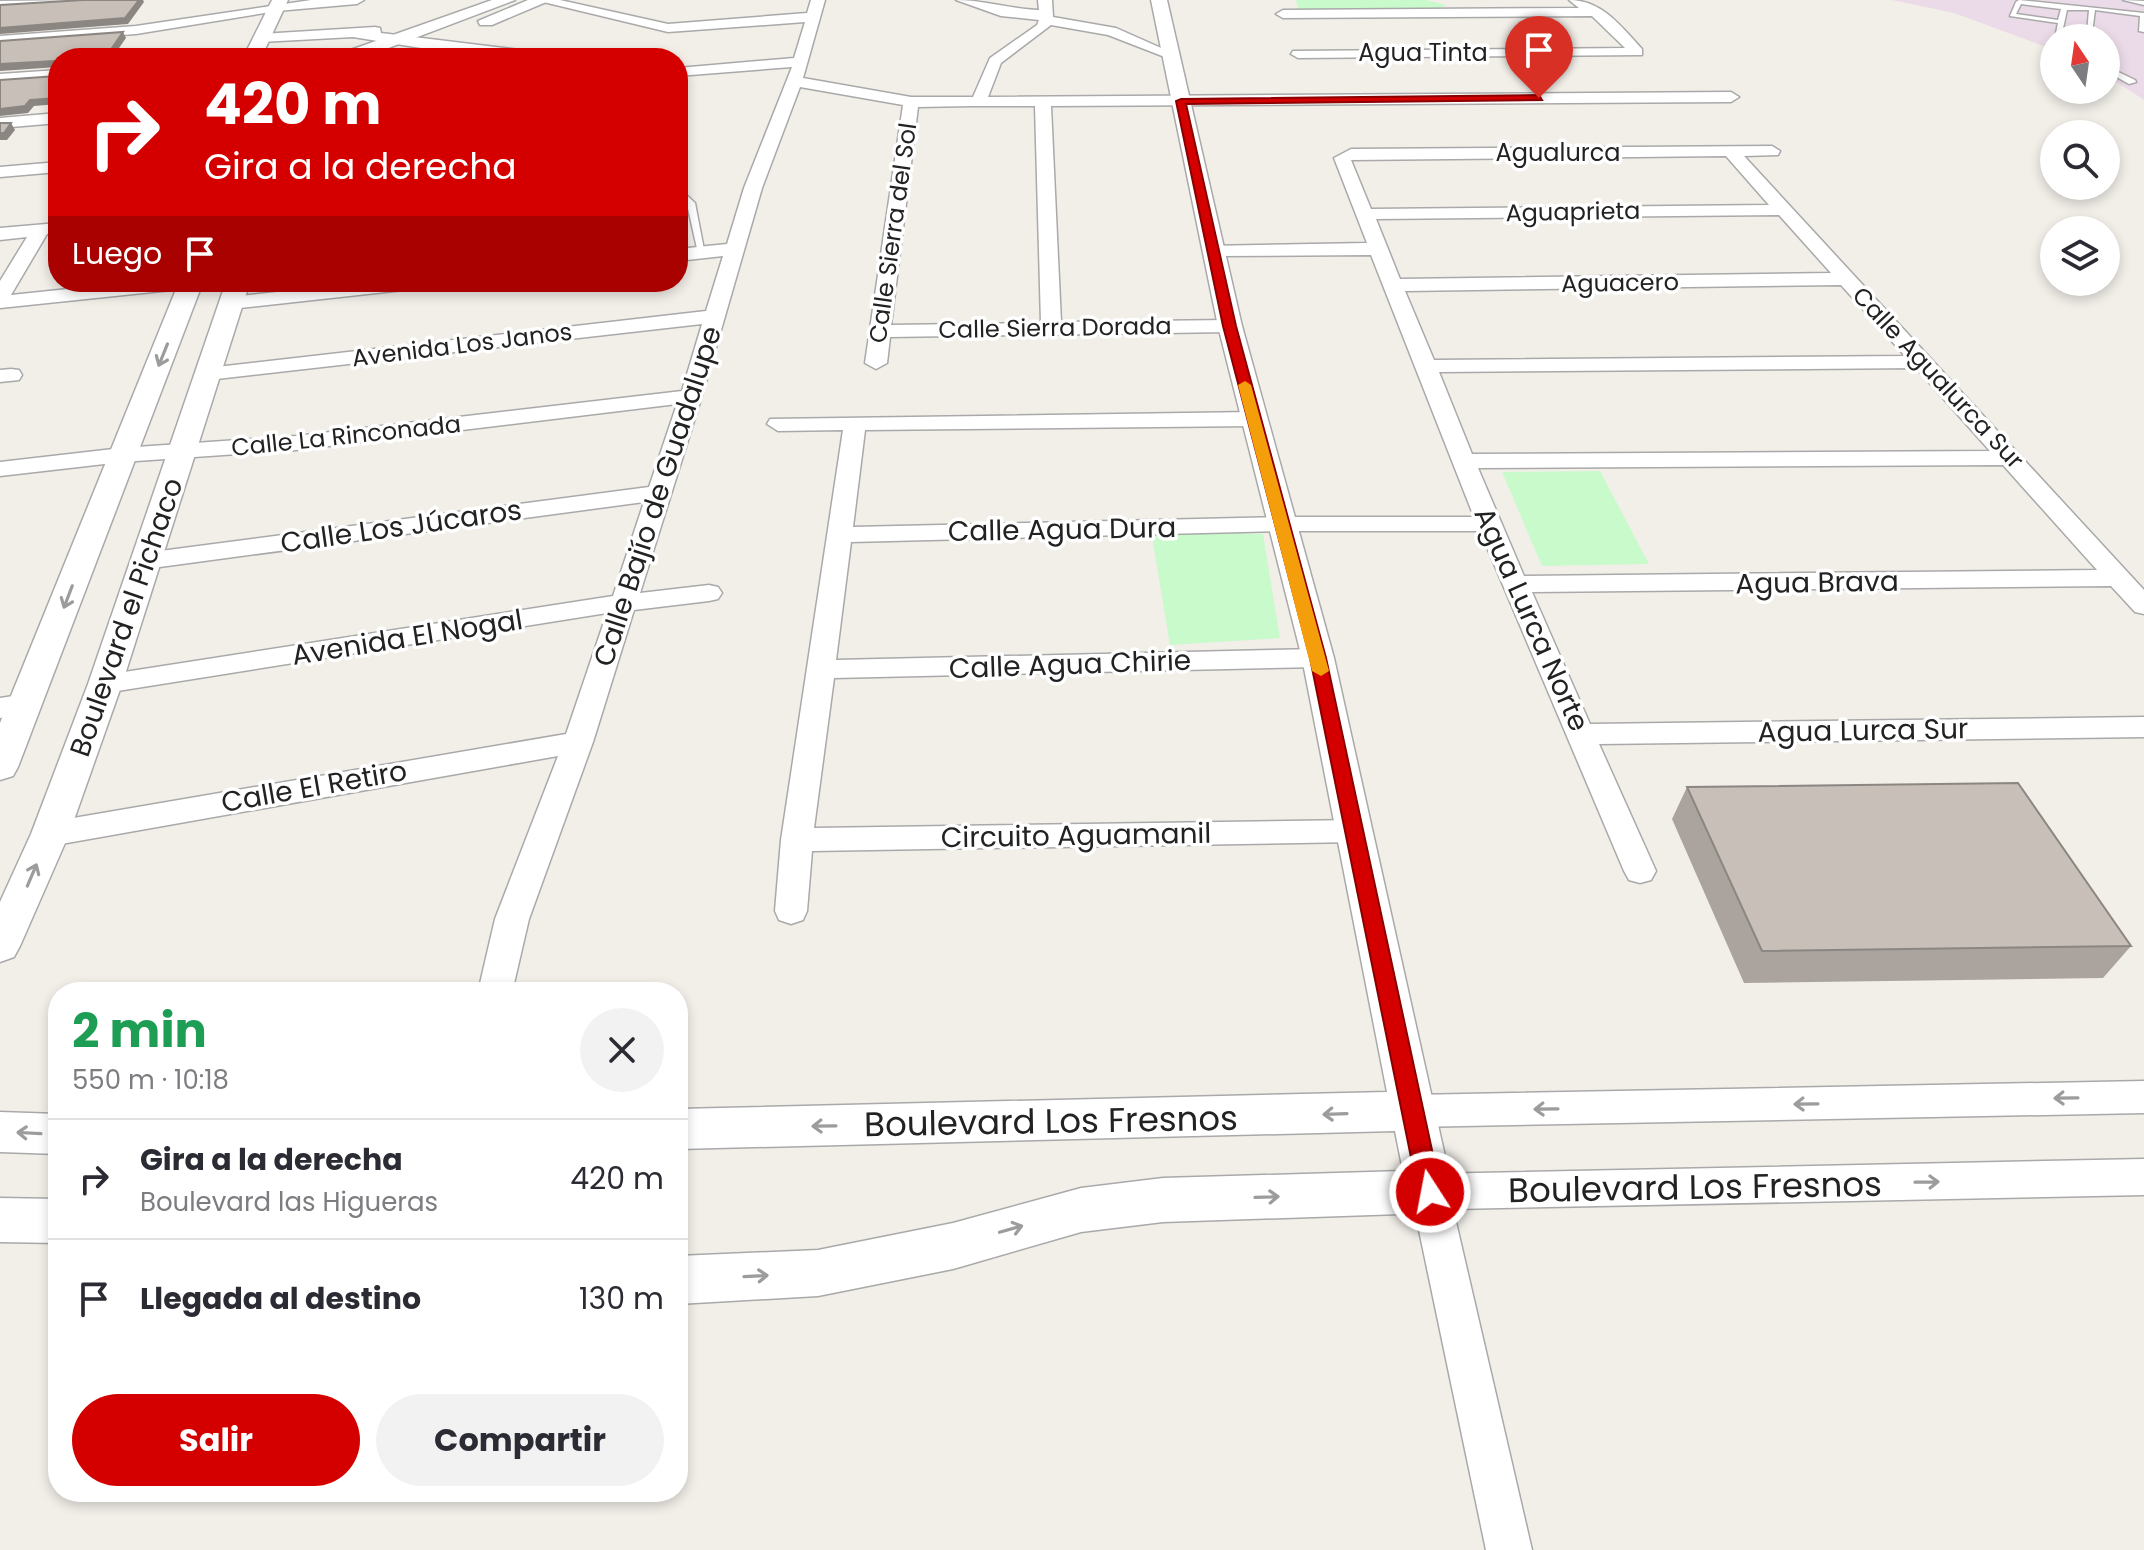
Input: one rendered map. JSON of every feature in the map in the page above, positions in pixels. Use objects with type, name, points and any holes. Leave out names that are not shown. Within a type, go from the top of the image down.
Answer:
[{"type":"street","points":[[0,5],[80,0]]},
{"type":"street","points":[[0,40],[136,30],[235,15],[279,3],[357,0]]},
{"type":"street","points":[[402,48],[507,0]]},
{"type":"street","points":[[373,48],[396,40],[425,36],[542,0],[668,28],[814,9]]},
{"type":"street","points":[[963,0],[1001,12],[1046,12],[1111,31],[1170,55]]},
{"type":"street","points":[[1159,0],[1230,326],[1318,658],[1509,1550]]},
{"type":"street","name":"Agua Tinta","points":[[1430,0],[1500,12]]},
{"type":"street","points":[[1576,0],[1598,12],[1651,68]]},
{"type":"street","points":[[256,48],[279,3]]},
{"type":"street","name":"Calle Bajío de Guadalupe","points":[[497,982],[512,919],[578,742],[691,396],[753,188],[797,72],[814,9]]},
{"type":"street","points":[[978,103],[991,66],[1036,34],[1046,12]]},
{"type":"street","points":[[1290,34],[1500,12],[1598,12]]},
{"type":"street","points":[[126,48],[136,30]]},
{"type":"street","points":[[261,38],[356,33],[425,36],[495,48]]},
{"type":"street","points":[[356,33],[396,40]]},
{"type":"street","name":"Agua Tinta","points":[[1290,34],[1637,52]]},
{"type":"street","points":[[688,69],[797,72],[911,102],[1181,101],[1313,95],[1731,97]]},
{"type":"street","points":[[0,79],[48,76]]},
{"type":"street","name":"Calle Sierra del Sol","points":[[876,363],[911,102]]},
{"type":"street","points":[[1043,103],[1051,327]]},
{"type":"street","points":[[0,123],[48,119]]},
{"type":"street","name":"Agualurca","points":[[1344,155],[1772,151]]},
{"type":"street","name":"Calle Agualurca Sur","points":[[1731,152],[2144,606]]},
{"type":"street","name":"Agua Lurca Norte","points":[[1344,155],[1342,158],[1376,249],[1427,366],[1489,524],[1640,871]]},
{"type":"street","points":[[0,172],[48,168]]},
{"type":"street","name":"Aguaprieta","points":[[1363,214],[1783,210]]},
{"type":"street","points":[[0,234],[48,229]]},
{"type":"street","points":[[0,297],[48,230]]},
{"type":"street","points":[[688,254],[736,249]]},
{"type":"street","points":[[1214,250],[1376,249]]},
{"type":"street","name":"Aguacero","points":[[1392,285],[1847,279]]},
{"type":"street","points":[[0,297],[48,291]]},
{"type":"street","points":[[0,297],[64,292]]},
{"type":"street","name":"Boulevard el Pichaco","points":[[0,767],[11,715],[122,455],[187,292]]},
{"type":"street","name":"Boulevard el Pichaco","points":[[0,946],[50,834],[105,684],[234,292]]},
{"type":"street","name":"Avenida Los Janos","points":[[208,374],[715,316]]},
{"type":"street","name":"Calle Sierra Dorada","points":[[880,331],[1230,326]]},
{"type":"street","points":[[1427,366],[1924,362]]},
{"type":"street","name":"Calle La Rinconada","points":[[0,469],[122,455],[296,443],[691,396]]},
{"type":"street","points":[[778,424],[1253,419]]},
{"type":"street","points":[[791,911],[797,840],[855,424]]},
{"type":"street","points":[[1465,461],[2012,458]]},
{"type":"street","name":"Calle Los Júcaros","points":[[145,561],[657,493]]},
{"type":"street","name":"Calle Agua Dura","points":[[841,535],[1283,524],[1489,524]]},
{"type":"street","name":"Agua Brava","points":[[1515,584],[2118,578]]},
{"type":"street","name":"Avenida El Nogal","points":[[105,684],[621,603],[709,593]]},
{"type":"street","name":"Calle Agua Chirie","points":[[822,669],[1318,658]]},
{"type":"street","name":"Agua Lurca Sur","points":[[1582,734],[2144,727]]},
{"type":"street","name":"Calle El Retiro","points":[[50,834],[578,742]]},
{"type":"street","name":"Circuito Aguamanil","points":[[797,840],[1356,831]]},
{"type":"street","name":"Boulevard Los Fresnos","points":[[688,1129],[2144,1097]]},
{"type":"street","points":[[0,1132],[48,1134]]},
{"type":"street","name":"Boulevard Los Fresnos","points":[[688,1280],[818,1273],[953,1246],[1081,1210],[1163,1200],[2144,1177]]},
{"type":"street","points":[[0,1220],[48,1221]]},
{"type":"lane","points":[[2126,0],[2144,3]]},
{"type":"lane","points":[[2064,8],[2061,22],[2012,15],[2019,2],[2092,8],[2144,15],[2142,31]]},
{"type":"lane","points":[[2090,24],[2092,8]]},
{"type":"lane","points":[[2120,76],[2132,82]]},
{"type":"lane","points":[[688,200],[702,253]]},
{"type":"shaded area","points":[[1892,0],[2144,0],[2144,100],[2120,84],[2120,24],[2040,24],[2040,45],[1954,13]]},
{"type":"green space","points":[[1296,0],[1426,0],[1446,5],[1441,8],[1298,9]]},
{"type":"green space","points":[[1600,471],[1649,564],[1542,566],[1502,472]]},
{"type":"green space","points":[[1151,530],[1263,534],[1280,638],[1170,645]]},
{"type":"building","points":[[139,0],[125,18],[0,28],[0,5]]},
{"type":"building","points":[[123,32],[112,48],[48,48],[48,61],[0,64],[0,41]]},
{"type":"building","points":[[48,77],[48,99],[30,100],[25,106],[0,109],[0,80]]},
{"type":"building","points":[[0,123],[11,123],[4,133],[0,133]]},
{"type":"building","points":[[2018,783],[2131,946],[1762,951],[1687,787]]},
{"type":"slow traffic","points":[[1245,385],[1321,671]]},
{"type":"route","points":[[1430,1192],[1318,658],[1230,326],[1181,101],[1539,98]]}]
